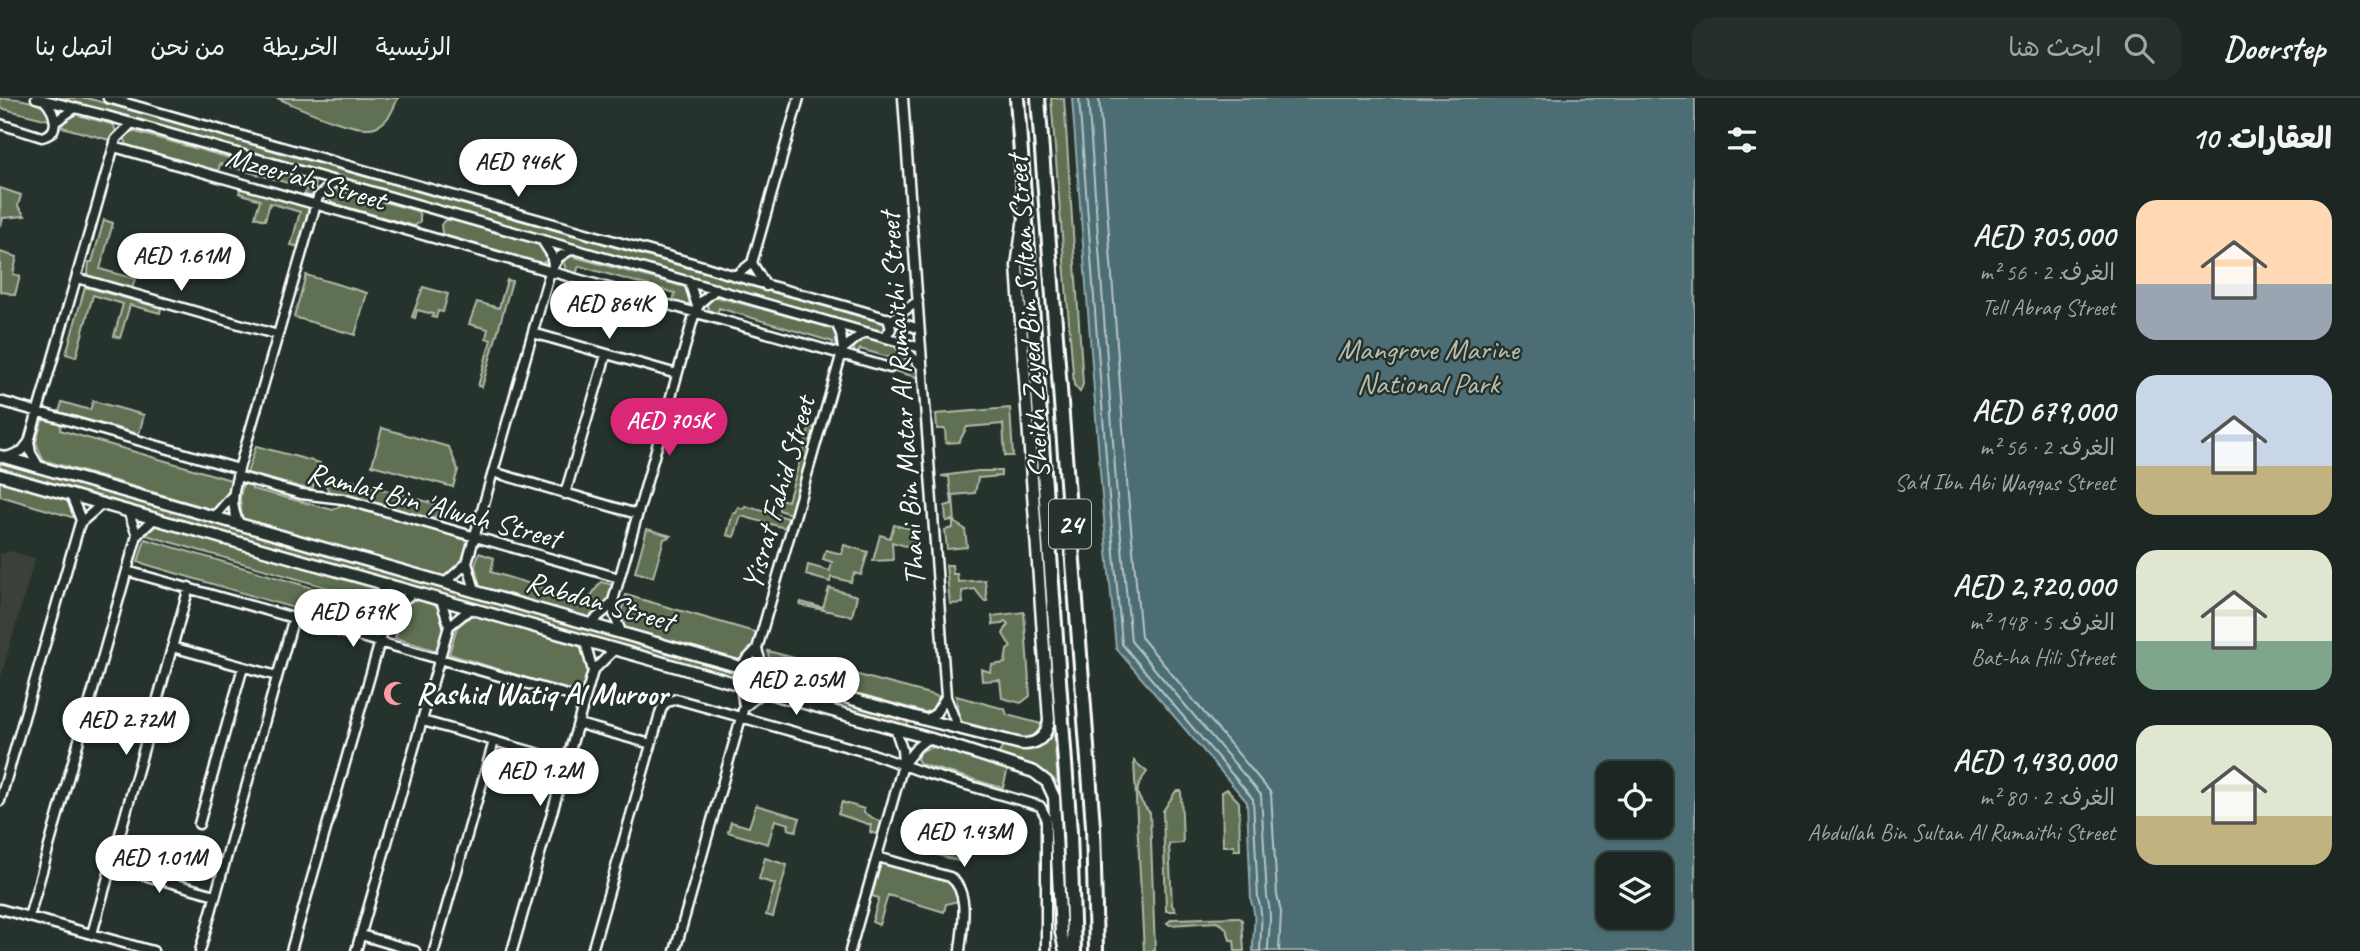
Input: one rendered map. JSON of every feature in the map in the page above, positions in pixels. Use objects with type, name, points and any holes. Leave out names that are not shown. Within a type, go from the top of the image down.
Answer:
[{"type":"highway","name":"Sheikh Zayed Bin Sultan Street","points":[[1017,98],[1070,832],[1074,951]]},
{"type":"highway","name":"Sheikh Zayed Bin Sultan Street","points":[[1038,98],[1093,826],[1096,951]]},
{"type":"main road","name":"Rabdan Street","points":[[2,457],[926,720],[1031,744],[1044,735],[1049,720],[1017,266],[1026,213]]},
{"type":"main road","name":"Rabdan Street","points":[[0,475],[928,738],[1034,772],[1047,782],[1055,806],[1061,933],[1065,951]]},
{"type":"main road","points":[[988,757],[995,750],[993,737]]},
{"type":"street","points":[[108,98],[919,329]]},
{"type":"street","points":[[735,276],[752,262],[799,98]]},
{"type":"street","name":"Thani Bin Matar Al Rumaithi Street","points":[[903,98],[946,697],[958,728]]},
{"type":"street","points":[[40,99],[313,174],[920,348]]},
{"type":"street","points":[[0,124],[45,137],[52,133],[55,122],[51,108],[40,99]]},
{"type":"street","points":[[55,122],[75,108]]},
{"type":"street","points":[[39,467],[31,453],[30,442],[115,143],[115,129],[107,116]]},
{"type":"street","points":[[115,143],[132,123]]},
{"type":"street","name":"Mzeer'ah Street","points":[[115,143],[696,309],[890,368]]},
{"type":"street","points":[[239,523],[234,513],[232,496],[317,201],[313,174]]},
{"type":"street","points":[[317,201],[335,181]]},
{"type":"street","points":[[475,590],[467,563],[552,269],[551,254],[542,240]]},
{"type":"street","points":[[552,269],[572,249]]},
{"type":"street","points":[[752,262],[765,286]]},
{"type":"street","points":[[77,278],[278,335]]},
{"type":"street","points":[[589,624],[605,611],[612,601],[619,578],[696,309],[690,281]]},
{"type":"street","points":[[696,309],[716,289]]},
{"type":"street","points":[[890,319],[918,301]]},
{"type":"street","points":[[884,337],[891,329],[890,319]]},
{"type":"street","points":[[836,325],[843,339],[842,352]]},
{"type":"street","points":[[842,352],[864,332]]},
{"type":"street","points":[[533,333],[677,374]]},
{"type":"street","points":[[897,342],[922,367]]},
{"type":"street","name":"Yisrat Fahid Street","points":[[740,667],[757,649],[842,352]]},
{"type":"street","points":[[565,494],[606,355]]},
{"type":"street","name":"Ramlat Bin 'Alwah Street","points":[[0,401],[238,472],[301,494],[343,499],[619,578]]},
{"type":"street","points":[[2,457],[22,451],[30,442]]},
{"type":"street","points":[[493,472],[637,514]]},
{"type":"street","points":[[71,495],[81,520]]},
{"type":"street","points":[[214,517],[232,496]]},
{"type":"street","points":[[0,801],[81,520],[103,503]]},
{"type":"street","points":[[128,511],[137,535]]},
{"type":"street","points":[[29,917],[137,535],[155,518]]},
{"type":"street","points":[[445,583],[467,563]]},
{"type":"street","points":[[127,571],[585,700]]},
{"type":"street","points":[[290,951],[389,610],[388,599],[380,583]]},
{"type":"street","points":[[92,934],[189,587]]},
{"type":"street","points":[[389,610],[412,593]]},
{"type":"street","points":[[356,951],[449,626],[441,600]]},
{"type":"street","points":[[612,601],[621,632]]},
{"type":"street","points":[[449,626],[470,609]]},
{"type":"street","points":[[200,951],[294,617]]},
{"type":"street","points":[[585,642],[593,671]]},
{"type":"street","points":[[172,647],[277,676]]},
{"type":"street","points":[[757,649],[764,673]]},
{"type":"street","points":[[512,951],[593,671],[614,650]]},
{"type":"street","points":[[198,824],[243,667]]},
{"type":"street","points":[[675,951],[743,712],[741,686]]},
{"type":"street","points":[[743,712],[763,692]]},
{"type":"street","points":[[926,720],[936,713],[946,697]]},
{"type":"street","points":[[592,951],[651,744],[663,707],[672,699],[743,712],[903,765],[1037,804],[1046,817],[1046,951]]},
{"type":"street","points":[[422,721],[568,762]]},
{"type":"street","points":[[579,724],[651,744]]},
{"type":"street","points":[[895,729],[902,749],[903,765]]},
{"type":"street","points":[[850,951],[903,765],[912,752],[928,738]]},
{"type":"street","points":[[434,951],[494,741]]},
{"type":"street","points":[[877,857],[950,877],[958,883],[963,898],[960,951]]},
{"type":"street","points":[[111,866],[215,895]]},
{"type":"street","points":[[0,909],[153,951]]},
{"type":"street","points":[[361,935],[415,951]]},
{"type":"shaded area","points":[[9,551],[35,558],[0,679],[0,552],[4,554]]},
{"type":"green space","points":[[0,98],[40,105],[50,112],[52,121],[0,108]]},
{"type":"green space","points":[[58,98],[87,98],[890,325],[888,333]]},
{"type":"green space","points":[[277,98],[398,98],[390,116],[375,127],[366,128],[326,118]]},
{"type":"green space","points":[[1051,98],[1064,98],[1083,384],[1080,392],[1074,385]]},
{"type":"green space","points":[[74,114],[114,125],[116,133],[113,141],[62,127],[64,120]]},
{"type":"green space","points":[[132,131],[311,180],[315,184],[316,192],[307,196],[306,188],[220,164],[218,172],[128,147],[124,137]]},
{"type":"green space","points":[[241,186],[309,205],[300,247],[291,245],[300,212],[270,203],[265,220],[255,217],[260,200],[239,193]]},
{"type":"green space","points":[[0,188],[21,195],[18,206],[25,216],[3,218],[1,226]]},
{"type":"green space","points":[[332,188],[417,211],[420,222],[414,226],[332,203],[326,195]]},
{"type":"green space","points":[[452,219],[546,247],[548,261],[541,263],[447,236],[442,233],[441,225]]},
{"type":"green space","points":[[104,220],[113,223],[100,269],[135,279],[132,289],[91,277],[88,273],[89,262],[92,262]]},
{"type":"green space","points":[[0,252],[17,257],[13,274],[20,276],[15,295],[0,291]]},
{"type":"green space","points":[[571,256],[689,288],[693,300],[686,305],[673,301],[675,293],[579,266],[576,274],[567,271],[563,262]]},
{"type":"green space","points":[[306,275],[367,293],[355,335],[294,317]]},
{"type":"green space","points":[[507,280],[512,281],[482,387],[478,386],[491,340],[486,338],[488,329],[469,324],[477,302],[499,308]]},
{"type":"green space","points":[[85,287],[161,308],[160,313],[130,305],[120,338],[114,336],[123,304],[93,295],[76,357],[66,354]]},
{"type":"green space","points":[[423,287],[448,294],[443,312],[438,311],[436,318],[432,317],[433,314],[417,310],[415,318],[412,317]]},
{"type":"green space","points":[[713,296],[833,328],[837,331],[840,348],[832,348],[833,342],[719,308],[717,314],[709,310],[707,305]]},
{"type":"green space","points":[[865,337],[907,348],[917,360],[919,378],[894,371],[896,359],[860,349],[857,356],[854,355],[854,346]]},
{"type":"green space","points":[[93,401],[144,415],[139,434],[59,412],[62,402],[90,410]]},
{"type":"green space","points":[[1010,408],[1013,456],[1005,456],[1003,424],[967,427],[959,442],[946,443],[945,429],[937,429],[936,414]]},
{"type":"green space","points":[[48,419],[61,423],[60,430],[234,481],[230,496],[214,510],[43,460],[36,442],[42,421]]},
{"type":"green space","points":[[810,426],[817,429],[797,500],[794,499],[790,514],[779,510],[780,499],[788,501]]},
{"type":"green space","points":[[382,428],[449,447],[458,470],[453,487],[372,465]]},
{"type":"green space","points":[[256,446],[320,463],[312,490],[247,473]]},
{"type":"green space","points":[[0,459],[909,719],[907,726],[0,468]]},
{"type":"green space","points":[[1001,471],[1001,476],[978,478],[975,493],[953,495],[955,523],[965,529],[967,547],[947,549],[945,530],[953,528],[953,520],[946,521],[945,506],[952,504],[949,477],[941,476]]},
{"type":"green space","points":[[332,477],[435,504],[438,514],[432,519],[329,492],[325,483]]},
{"type":"green space","points":[[0,480],[69,500],[78,519],[0,496]]},
{"type":"green space","points":[[243,483],[252,485],[252,489],[333,510],[344,503],[466,539],[469,546],[462,565],[447,578],[242,518],[240,498]]},
{"type":"green space","points":[[745,506],[788,518],[785,528],[741,516],[734,537],[727,535],[733,513],[736,513],[738,507],[744,509]]},
{"type":"green space","points":[[157,525],[384,591],[387,605],[146,535]]},
{"type":"green space","points":[[894,525],[915,530],[916,549],[892,542],[893,560],[873,561],[880,535],[890,538]]},
{"type":"green space","points":[[647,529],[671,536],[664,539],[653,577],[635,572]]},
{"type":"green space","points":[[145,539],[385,609],[378,633],[138,562]]},
{"type":"green space","points":[[844,545],[868,552],[861,575],[854,573],[851,582],[831,577],[830,582],[806,575],[808,565],[830,571],[832,562],[823,559],[826,550],[842,554]]},
{"type":"green space","points":[[479,553],[494,558],[491,572],[587,601],[601,582],[613,585],[609,599],[592,618],[480,587],[475,566]]},
{"type":"green space","points":[[946,565],[952,565],[958,582],[985,580],[987,601],[984,601],[975,589],[962,591],[963,603],[950,604]]},
{"type":"green space","points":[[829,588],[857,596],[852,616],[800,605],[801,602],[823,608]]},
{"type":"green space","points":[[626,595],[758,633],[754,648],[740,661],[624,627],[621,612]]},
{"type":"green space","points":[[415,599],[443,608],[446,618],[437,651],[395,638],[405,606]]},
{"type":"green space","points":[[1024,612],[1030,696],[1021,703],[1002,698],[1000,680],[982,681],[981,669],[990,672],[992,665],[1005,663],[1007,650],[1011,647],[1003,634],[1008,624],[1005,621],[993,625],[992,616]]},
{"type":"green space","points":[[472,615],[585,648],[590,668],[582,695],[449,654],[457,627]]},
{"type":"green space","points":[[768,651],[945,698],[934,711],[924,712],[770,669]]},
{"type":"green space","points":[[956,696],[1005,709],[1007,715],[1049,726],[1044,736],[1029,740],[959,721]]},
{"type":"green space","points":[[1054,734],[1058,783],[1038,767],[998,755],[1002,748],[1001,740],[1039,745]]},
{"type":"green space","points":[[935,747],[1008,768],[1003,788],[920,764],[917,759],[920,753]]},
{"type":"green space","points":[[1134,761],[1147,772],[1139,784],[1138,793],[1150,813],[1155,951],[1144,951]]},
{"type":"green space","points":[[1227,789],[1239,802],[1240,850],[1234,850],[1234,846],[1223,846],[1222,792]]},
{"type":"green space","points":[[1176,791],[1181,791],[1183,843],[1169,844],[1172,905],[1176,911],[1166,911],[1163,811]]},
{"type":"green space","points":[[842,802],[864,809],[864,813],[882,823],[879,835],[870,832],[871,825],[838,814]]},
{"type":"green space","points":[[756,805],[800,818],[796,831],[788,829],[789,824],[775,820],[768,844],[728,832],[731,822],[749,827]]},
{"type":"green space","points":[[958,818],[968,818],[972,825],[961,862],[921,850],[925,838],[919,830],[910,829],[912,822],[922,826],[933,840],[947,840],[951,854],[952,836]]},
{"type":"green space","points":[[765,858],[787,865],[773,917],[766,915],[775,884],[759,879]]},
{"type":"green space","points":[[890,862],[954,881],[962,900],[946,904],[944,912],[888,895],[879,925],[872,922],[879,898],[872,896],[881,863]]},
{"type":"green space","points":[[1238,917],[1242,920],[1244,951],[1235,951],[1234,940],[1230,940],[1226,929],[1216,922],[1167,923],[1172,919]]},
{"type":"water","name":"Mangrove Marine National Park","points":[[1072,98],[1695,98],[1695,951],[1253,951],[1254,919],[1247,802],[1116,648]]},
{"type":"place","name":"Rashid Watiq Al Muroor","points":[[396,694]]}]
